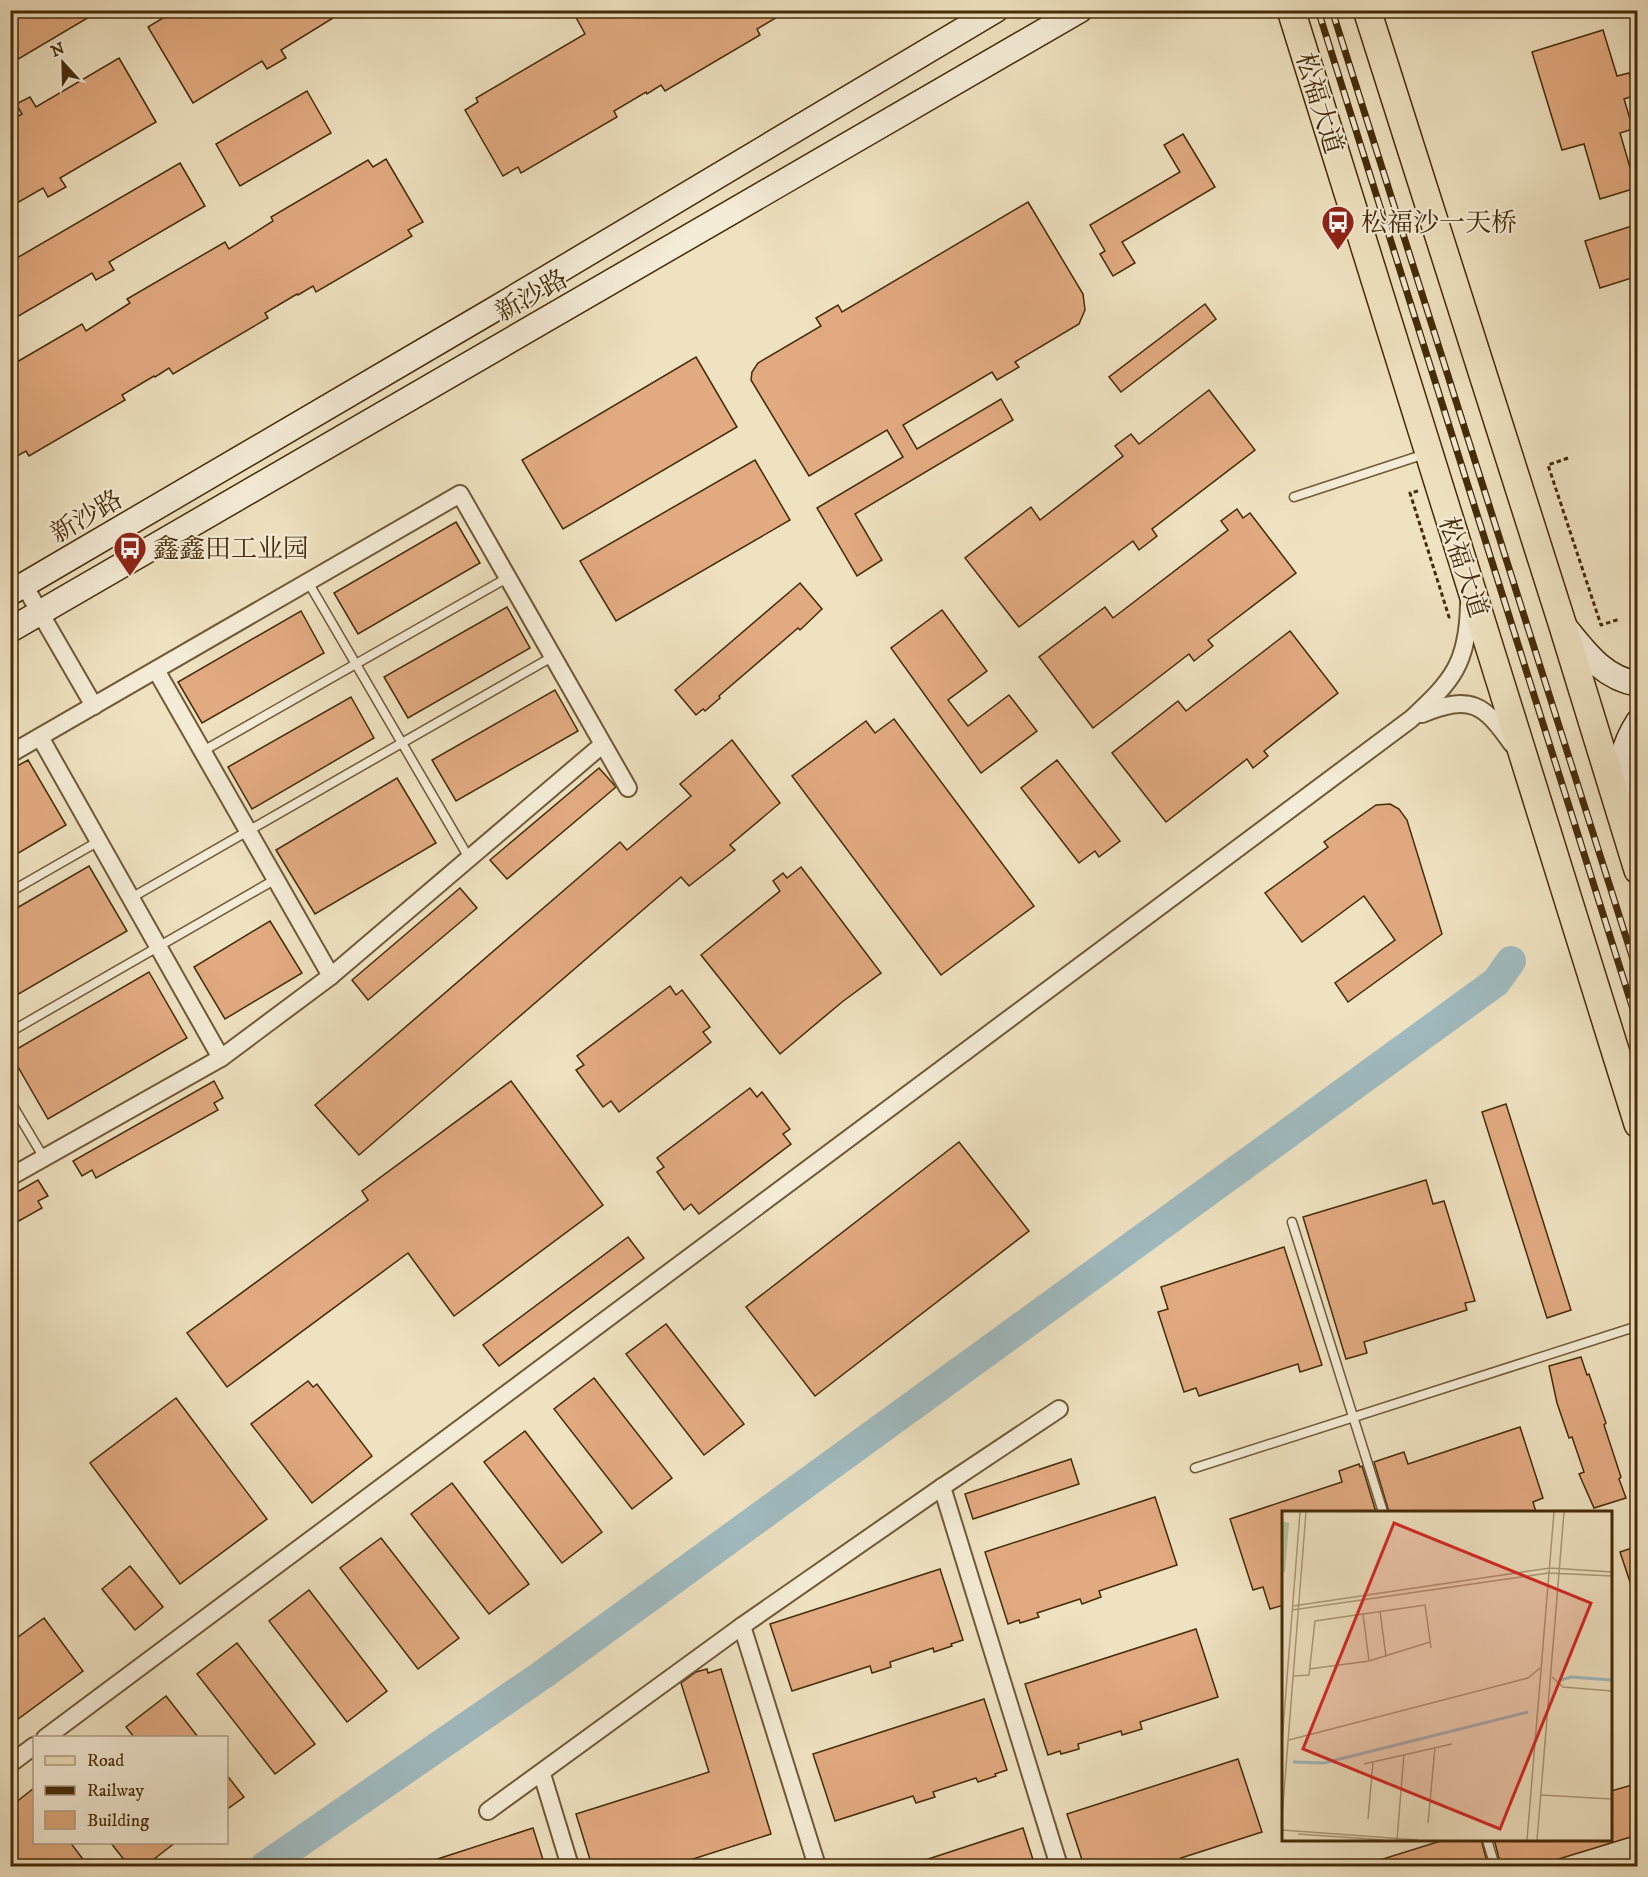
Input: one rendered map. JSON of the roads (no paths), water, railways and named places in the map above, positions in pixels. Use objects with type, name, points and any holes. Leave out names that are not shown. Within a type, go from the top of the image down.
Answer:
[{"type":"main road","name":"新沙路","points":[[17,589],[504,304],[996,10]]},
{"type":"main road","name":"新沙路","points":[[10,630],[513,338],[708,228],[1080,10]]},
{"type":"main road","points":[[1367,11],[1562,623],[1638,870]]},
{"type":"main road","name":"松福大道","points":[[1292,15],[1638,1124]]},
{"type":"main road","points":[[1562,623],[1595,664],[1612,676],[1638,684]]},
{"type":"main road","points":[[1618,808],[1626,740],[1638,722]]},
{"type":"street","points":[[10,754],[460,494],[628,788]]},
{"type":"street","points":[[46,1736],[1411,719],[1442,690],[1457,669],[1465,649],[1469,583]]},
{"type":"street","points":[[17,589],[40,613],[94,706]]},
{"type":"street","points":[[156,670],[332,975]]},
{"type":"street","points":[[1411,719],[1444,705],[1457,703],[1477,706],[1489,714],[1499,726],[1526,765]]},
{"type":"street","points":[[40,737],[222,1058]]},
{"type":"street","points":[[10,1177],[222,1058],[332,975],[602,745]]},
{"type":"street","points":[[488,1811],[542,1774],[742,1626],[1059,1409]]},
{"type":"street","points":[[942,1487],[1059,1866]]},
{"type":"street","points":[[742,1626],[817,1866]]},
{"type":"street","points":[[10,1764],[33,1747]]},
{"type":"street","points":[[542,1774],[570,1866]]},
{"type":"lane","points":[[1294,496],[1429,453]]},
{"type":"lane","points":[[203,751],[507,578]]},
{"type":"lane","points":[[308,582],[469,858]]},
{"type":"lane","points":[[131,898],[552,657]]},
{"type":"lane","points":[[10,892],[99,841]]},
{"type":"lane","points":[[10,1032],[276,879]]},
{"type":"lane","points":[[10,1101],[44,1158]]},
{"type":"lane","points":[[1292,1222],[1383,1511]]},
{"type":"lane","points":[[1195,1468],[1638,1326]]},
{"type":"lane","points":[[1488,1841],[1495,1866]]},
{"type":"waterway","points":[[265,1866],[542,1675],[1496,982],[1511,961]]},
{"type":"railway","points":[[1318,10],[1638,1025]]},
{"type":"railway","points":[[1332,10],[1638,975]]},
{"type":"place","name":"松福沙一天桥","points":[[1338,251]]},
{"type":"place","name":"鑫鑫田工业园","points":[[130,577]]}]
